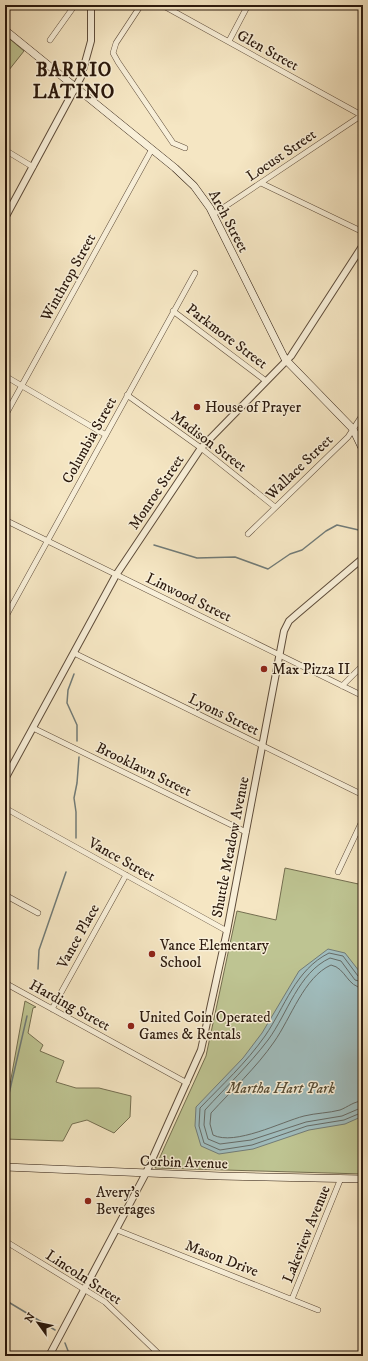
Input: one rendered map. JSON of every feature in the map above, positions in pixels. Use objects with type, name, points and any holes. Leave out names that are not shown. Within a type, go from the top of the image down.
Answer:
[{"type":"main road","name":"Arch Street","points":[[5,30],[192,183],[207,202],[214,214],[286,361],[353,430],[363,450]]},
{"type":"main road","name":"Corbin Avenue","points":[[5,1168],[363,1179]]},
{"type":"street","points":[[50,40],[75,5]]},
{"type":"street","points":[[5,218],[76,88],[89,52],[92,32],[90,5]]},
{"type":"street","points":[[141,5],[116,43],[113,53],[173,143],[184,148]]},
{"type":"street","name":"Glen Street","points":[[162,5],[362,116]]},
{"type":"street","points":[[229,42],[248,5]]},
{"type":"street","name":"Locust Street","points":[[214,214],[362,116]]},
{"type":"street","name":"Winthrop Street","points":[[5,416],[152,149]]},
{"type":"street","points":[[5,150],[33,167]]},
{"type":"street","points":[[261,183],[363,232]]},
{"type":"street","name":"Monroe Street","points":[[5,779],[116,575],[200,448],[295,351],[363,245]]},
{"type":"street","name":"Columbia Street","points":[[5,618],[195,273]]},
{"type":"street","name":"Parkmore Street","points":[[173,311],[266,381]]},
{"type":"street","points":[[5,376],[106,435]]},
{"type":"street","name":"Madison Street","points":[[128,395],[200,448],[275,507]]},
{"type":"street","name":"Wallace Street","points":[[248,534],[313,472],[353,430],[363,414]]},
{"type":"street","name":"Linwood Street","points":[[5,520],[363,696]]},
{"type":"street","name":"Shuttle Meadow Avenue","points":[[49,1356],[146,1173],[196,1065],[206,1032],[227,931],[284,631],[289,621],[363,558]]},
{"type":"street","name":"Lyons Street","points":[[74,653],[363,795]]},
{"type":"street","points":[[342,686],[363,665]]},
{"type":"street","name":"Brooklawn Street","points":[[32,728],[246,832]]},
{"type":"street","name":"Vance Street","points":[[5,808],[227,931]]},
{"type":"street","points":[[338,872],[363,819]]},
{"type":"street","name":"Vance Place","points":[[52,1009],[126,875]]},
{"type":"street","points":[[5,895],[38,913]]},
{"type":"street","name":"Harding Street","points":[[5,983],[187,1083]]},
{"type":"street","name":"Lakeview Avenue","points":[[292,1299],[341,1178]]},
{"type":"street","name":"Mason Drive","points":[[117,1230],[318,1310]]},
{"type":"street","name":"Lincoln Street","points":[[5,1241],[105,1302],[161,1356]]},
{"type":"green space","points":[[5,35],[24,51],[5,75]]},
{"type":"green space","name":"Martha Hart Park","points":[[285,868],[363,885],[363,1174],[155,1168],[206,1056],[237,911],[276,920]]},
{"type":"green space","points":[[25,1001],[36,1007],[33,1008],[28,1033],[43,1045],[40,1051],[64,1061],[56,1082],[76,1088],[99,1088],[131,1096],[130,1117],[114,1133],[87,1120],[72,1124],[63,1141],[5,1139],[5,1112]]},
{"type":"water","points":[[328,949],[345,953],[363,976],[363,1116],[345,1124],[309,1130],[253,1149],[219,1154],[201,1146],[195,1126],[196,1107],[243,1058],[262,1033],[299,971]]},
{"type":"waterway","points":[[154,545],[197,558],[235,557],[268,569],[290,554],[302,550],[326,531],[337,525],[363,531]]},
{"type":"waterway","points":[[74,674],[68,690],[67,703],[77,725],[77,741]]},
{"type":"waterway","points":[[76,838],[76,812],[74,798],[79,757]]},
{"type":"waterway","points":[[38,969],[39,950],[66,872]]},
{"type":"waterway","points":[[5,1111],[27,1016]]},
{"type":"waterway","points":[[5,1300],[55,1330]]},
{"type":"waterway","points":[[65,1343],[70,1356]]},
{"type":"place","name":"House of Prayer","points":[[197,407]]},
{"type":"place","name":"Max Pizza II","points":[[264,669]]},
{"type":"place","name":"Vance Elementary School","points":[[152,954]]},
{"type":"place","name":"United Coin Operated Games & Rentals","points":[[131,1026]]},
{"type":"place","name":"Avery's Beverages","points":[[88,1201]]},
{"type":"district","name":"BARRIO LATINO","points":[[74,80]]}]
